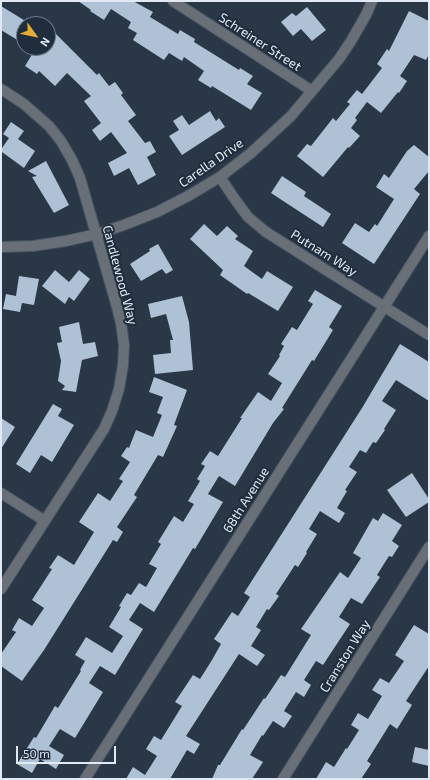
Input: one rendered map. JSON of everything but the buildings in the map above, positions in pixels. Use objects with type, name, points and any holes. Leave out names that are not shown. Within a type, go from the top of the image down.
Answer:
[{"type":"street","name":"Schreiner Street","points":[[173,1],[187,5],[312,91]]},
{"type":"street","name":"Carella Drive","points":[[1,247],[33,246],[66,241],[96,234],[157,212],[220,177],[251,153],[291,116],[352,41],[372,1]]},
{"type":"street","name":"Candlewood Way","points":[[1,89],[37,114],[61,141],[72,160],[80,178],[121,323],[124,352],[119,390],[104,429],[1,589]]},
{"type":"street","name":"Putnam Way","points":[[220,177],[248,217],[266,232],[429,335]]},
{"type":"street","name":"68th Avenue","points":[[85,779],[429,236]]},
{"type":"street","points":[[1,493],[45,521]]},
{"type":"street","name":"Cranston Way","points":[[284,779],[429,547]]}]
